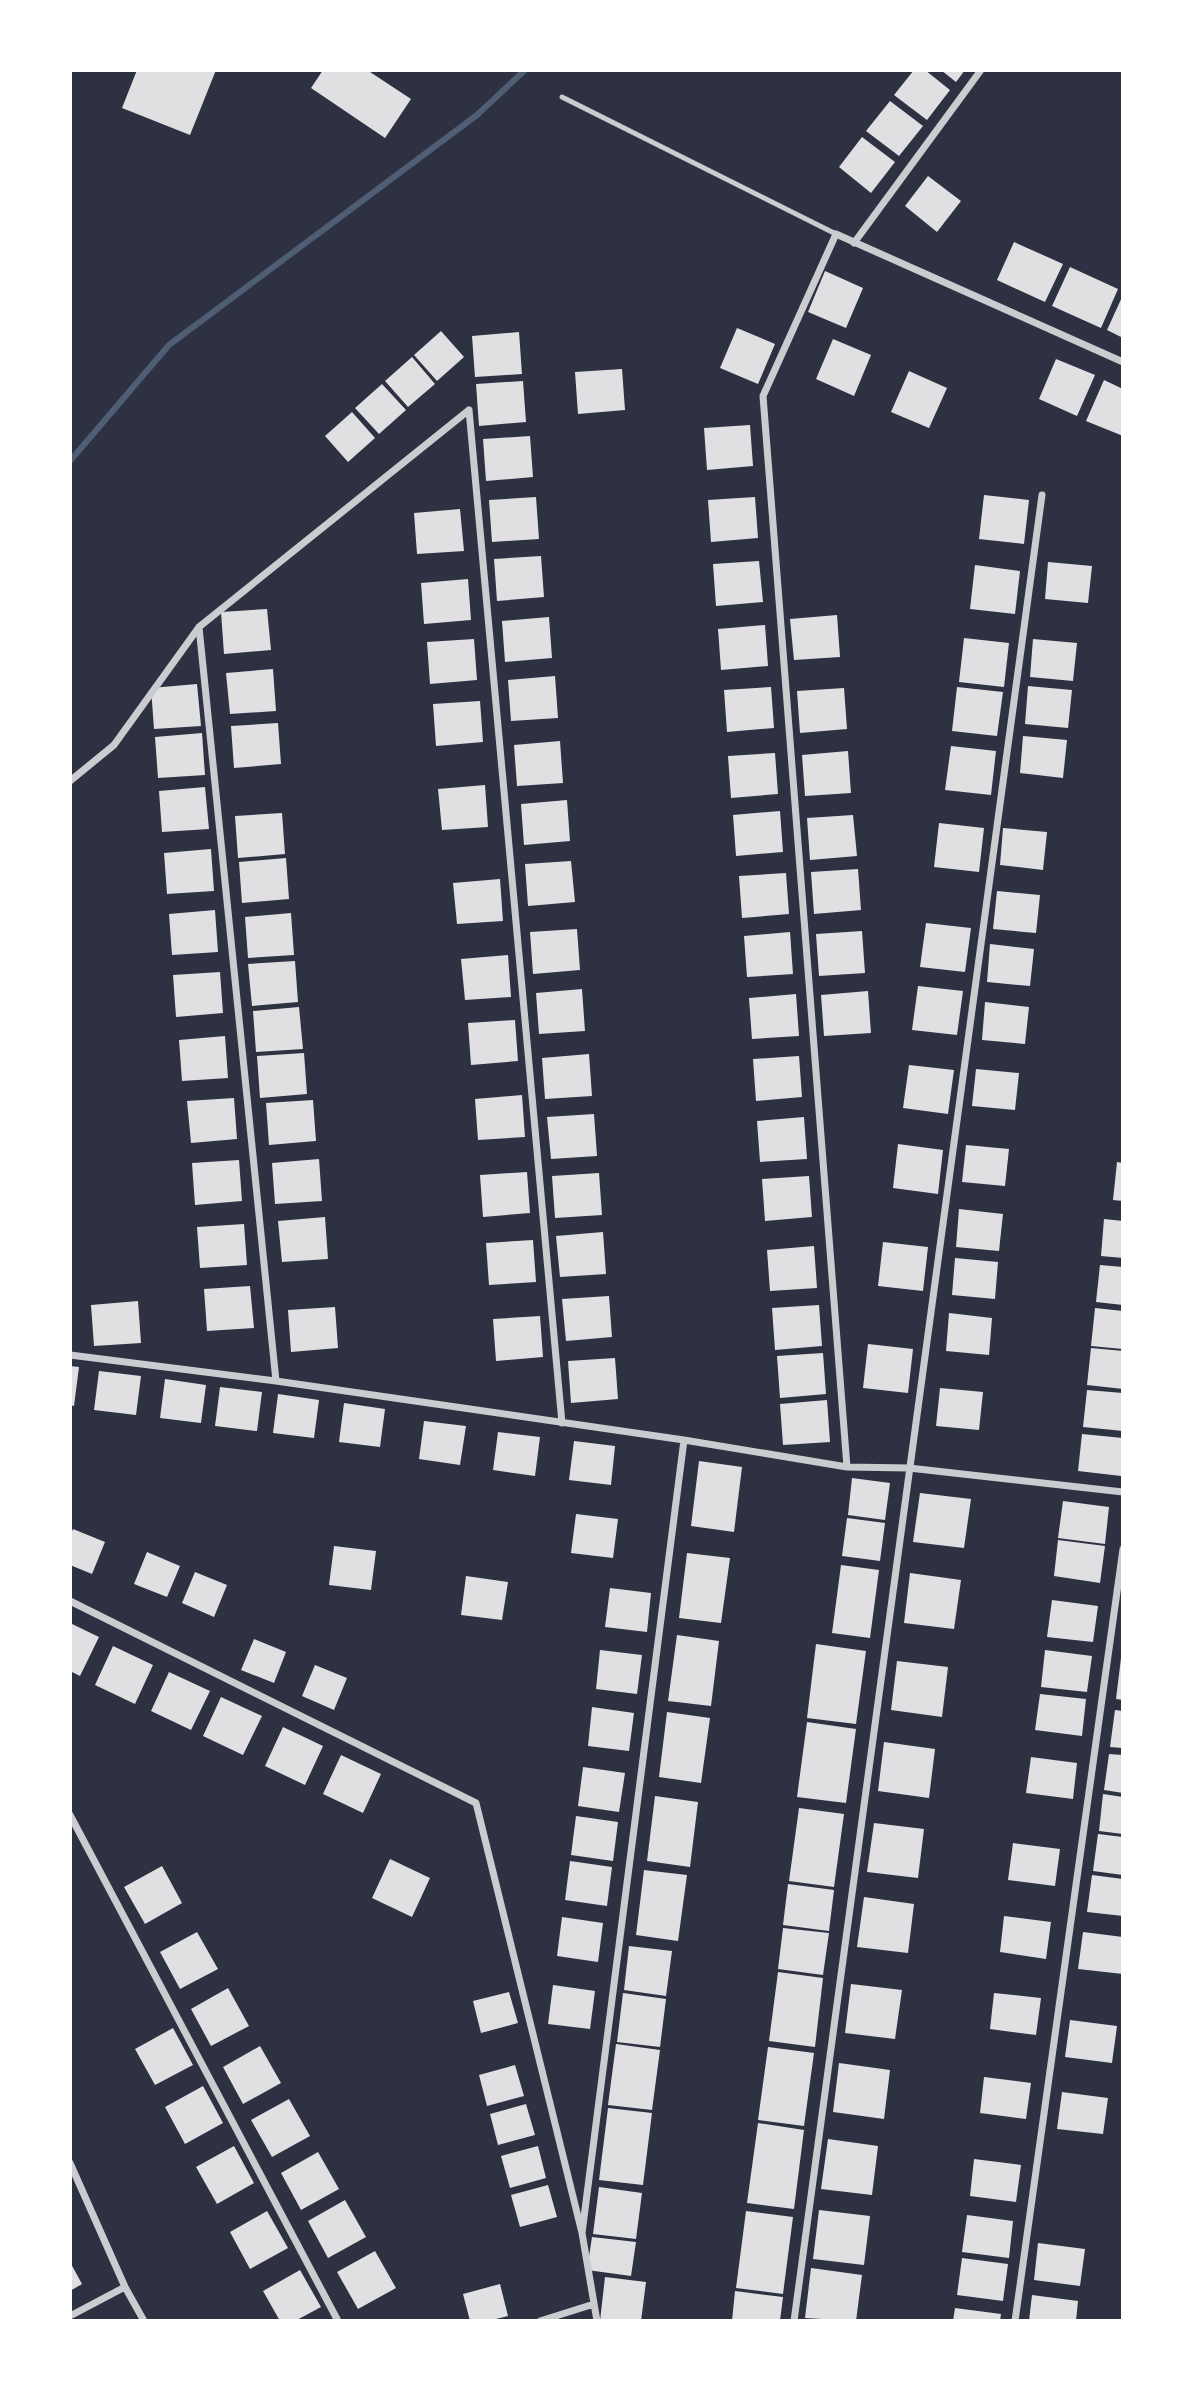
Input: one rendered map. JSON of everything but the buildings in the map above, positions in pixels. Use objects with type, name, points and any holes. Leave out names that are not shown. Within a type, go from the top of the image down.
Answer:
[{"type":"street","points":[[854,243],[981,70]]},
{"type":"street","points":[[847,1467],[762,396],[836,234],[1123,362]]},
{"type":"street","points":[[70,781],[114,745],[199,627],[469,410],[562,1423]]},
{"type":"street","points":[[794,2321],[1042,495]]},
{"type":"street","points":[[199,627],[276,1381]]},
{"type":"street","points":[[70,1355],[276,1381],[684,1440],[847,1467],[909,1468],[1123,1492]]},
{"type":"street","points":[[582,2232],[684,1440]]},
{"type":"street","points":[[1015,2321],[1123,1549]]},
{"type":"street","points":[[70,1601],[477,1803],[582,2232],[597,2321]]},
{"type":"street","points":[[70,1815],[338,2321]]},
{"type":"street","points":[[70,2163],[125,2287],[144,2321]]},
{"type":"street","points":[[70,2316],[125,2287]]},
{"type":"street","points":[[540,2321],[594,2304]]},
{"type":"lane","points":[[562,97],[836,234]]},
{"type":"waterway","points":[[70,461],[169,345],[477,115],[525,70]]}]
